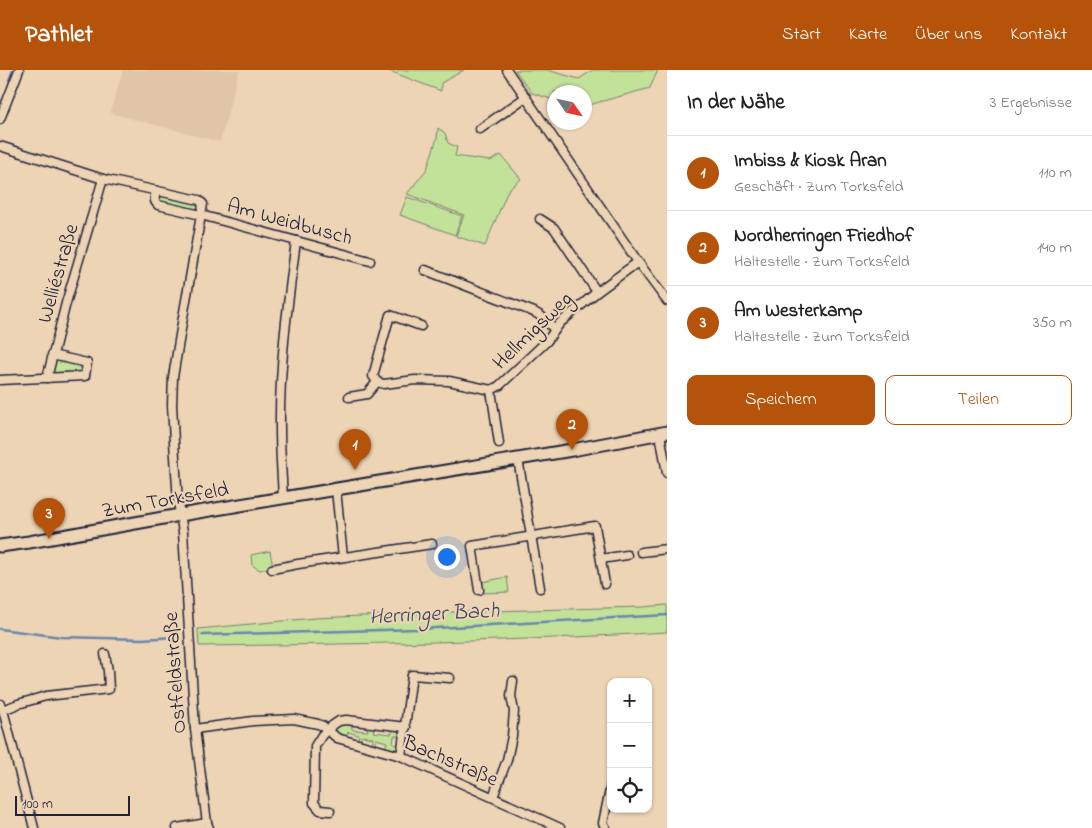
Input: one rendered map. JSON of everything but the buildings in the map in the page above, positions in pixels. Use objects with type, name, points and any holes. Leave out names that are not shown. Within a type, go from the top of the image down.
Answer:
[{"type":"main road","name":"Zum Torksfeld","points":[[0,546],[664,433]]},
{"type":"street","points":[[0,119],[19,70]]},
{"type":"street","points":[[507,70],[638,262],[667,301]]},
{"type":"street","points":[[480,129],[526,97]]},
{"type":"street","name":"Am Weidbusch","points":[[0,146],[103,179],[199,200],[203,204],[201,215]]},
{"type":"street","name":"Welliéstraße","points":[[47,378],[69,293],[103,179]]},
{"type":"street","name":"Am Weidbusch","points":[[156,191],[154,199],[158,205],[370,260]]},
{"type":"street","name":"Ostfeldstraße","points":[[201,215],[173,377],[172,405],[178,502],[183,532],[195,729],[208,825]]},
{"type":"street","points":[[540,219],[554,228],[597,292]]},
{"type":"street","points":[[283,499],[280,395],[287,307],[296,241]]},
{"type":"street","name":"Hellmigsweg","points":[[499,443],[492,390],[499,386],[546,341],[560,324],[597,292],[638,262]]},
{"type":"street","points":[[425,270],[534,312],[541,316],[555,330]]},
{"type":"street","points":[[421,326],[390,315],[373,376],[377,382],[384,384],[415,380],[449,380],[492,390]]},
{"type":"street","points":[[0,380],[85,376],[87,362],[52,355]]},
{"type":"street","points":[[349,397],[367,394],[377,382]]},
{"type":"street","points":[[664,433],[667,473]]},
{"type":"street","points":[[518,459],[540,588]]},
{"type":"street","points":[[336,490],[344,557]]},
{"type":"street","points":[[479,590],[472,546],[594,526],[605,584]]},
{"type":"street","points":[[272,570],[298,564],[432,544]]},
{"type":"street","points":[[641,552],[667,549]]},
{"type":"street","points":[[601,559],[627,555]]},
{"type":"street","points":[[34,828],[2,707],[46,696],[109,689],[108,671],[104,654]]},
{"type":"street","points":[[401,756],[412,675],[450,678]]},
{"type":"street","points":[[493,797],[507,760],[512,736],[514,711],[513,681]]},
{"type":"street","name":"Bachstraße","points":[[195,729],[252,721],[294,719],[318,724],[337,738],[401,756],[560,828]]},
{"type":"street","name":"Bachstraße","points":[[327,730],[339,721],[346,720],[406,727]]},
{"type":"street","points":[[327,730],[318,739],[315,746],[314,803],[320,810],[330,810]]},
{"type":"street","points":[[606,828],[603,822],[607,804]]},
{"type":"street","points":[[177,828],[208,825]]},
{"type":"shaded area","points":[[123,70],[239,70],[220,142],[110,113]]},
{"type":"green space","points":[[387,70],[464,70],[441,83],[441,91]]},
{"type":"green space","points":[[515,70],[547,70],[579,79],[593,70],[658,70],[650,88],[592,104],[592,85],[547,85],[547,98],[532,93]]},
{"type":"green space","points":[[438,128],[445,133],[448,143],[457,147],[455,156],[490,161],[501,155],[521,179],[508,190],[485,246],[456,236],[464,215],[407,194],[427,169],[437,138]]},
{"type":"green space","points":[[162,195],[199,203],[199,208],[160,202],[158,199]]},
{"type":"green space","points":[[407,197],[462,216],[455,235],[400,215]]},
{"type":"green space","points":[[57,360],[83,366],[81,373],[54,375]]},
{"type":"green space","points":[[270,551],[273,567],[260,570],[252,565],[251,555]]},
{"type":"green space","points":[[507,577],[509,592],[484,593],[482,582]]},
{"type":"green space","points":[[667,605],[667,632],[492,640],[199,646],[198,629],[315,618]]},
{"type":"green space","points":[[343,723],[350,724],[353,730],[368,731],[366,725],[375,726],[373,732],[391,734],[394,729],[399,732],[400,736],[394,736],[393,744],[398,745],[398,749],[395,751],[385,748],[387,742],[376,739],[374,744],[372,743],[373,738],[362,736],[360,741],[358,740],[359,735],[348,732],[346,738],[336,732],[336,729]]},
{"type":"waterway","points":[[9,80],[13,70]]},
{"type":"waterway","name":"Herringer Bach","points":[[202,635],[418,629],[667,615]]},
{"type":"waterway","name":"Herringer Bach","points":[[0,629],[61,637],[142,639],[176,637]]},
{"type":"place","name":"Nordherringen Friedhof","points":[[572,450]]},
{"type":"place","name":"Imbiss & Kiosk Aran","points":[[355,470]]},
{"type":"place","name":"Am Westerkamp","points":[[49,539]]}]
